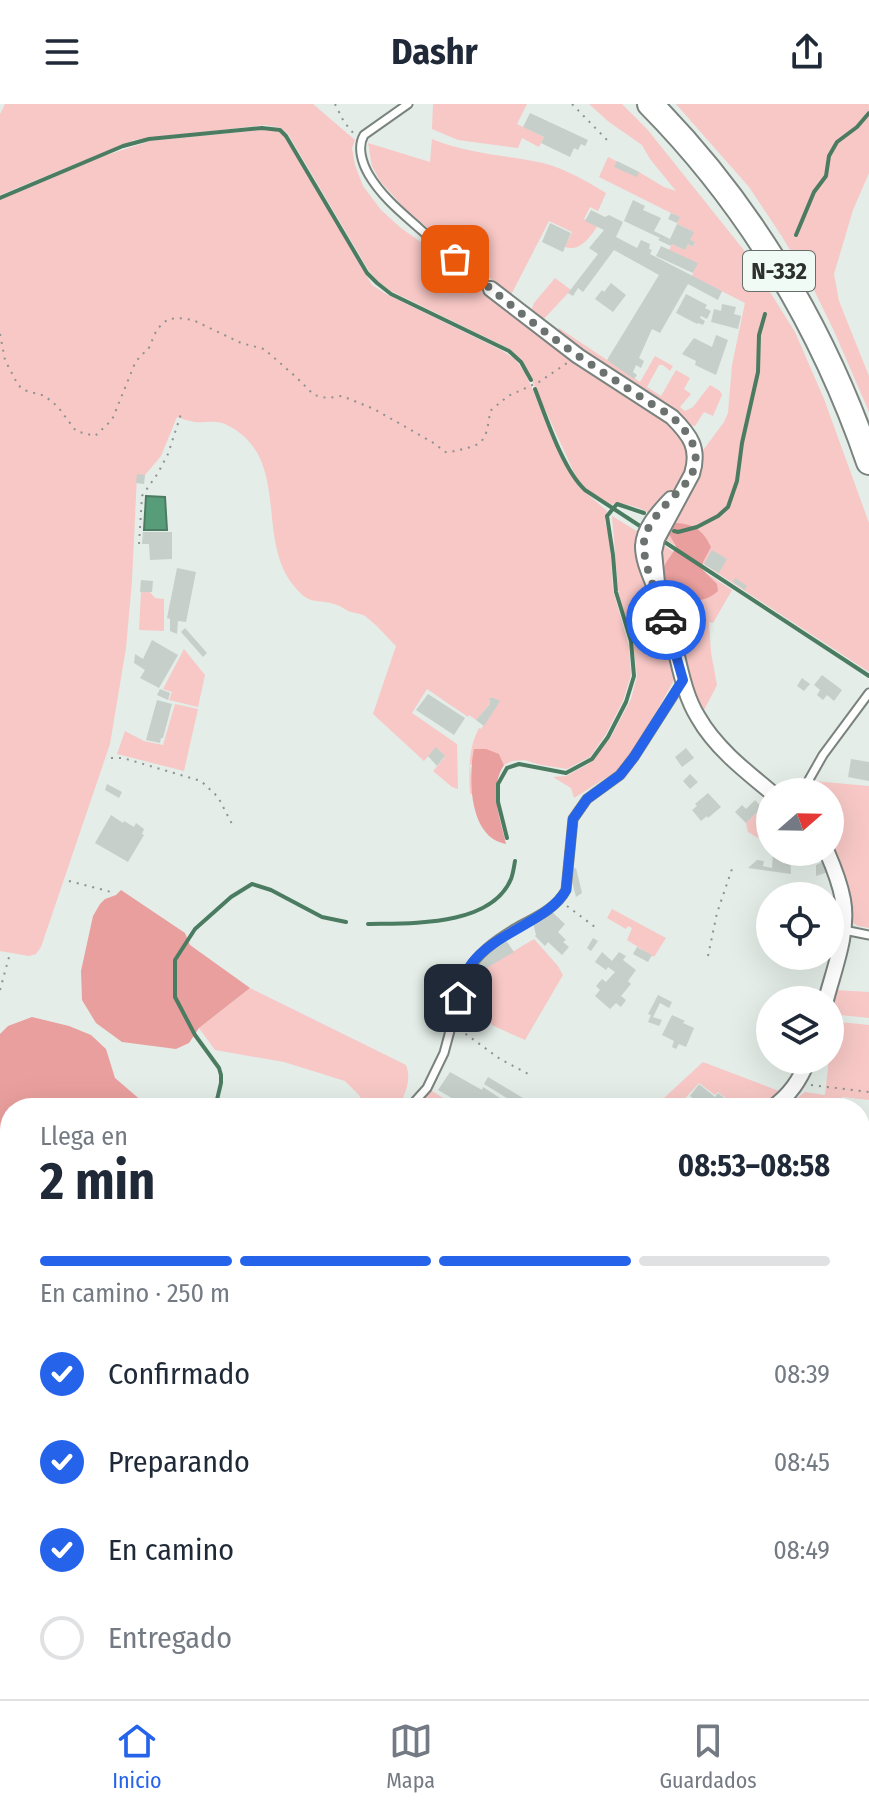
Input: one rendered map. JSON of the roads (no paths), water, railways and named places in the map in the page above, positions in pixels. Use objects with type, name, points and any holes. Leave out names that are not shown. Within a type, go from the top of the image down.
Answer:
[{"type":"highway","name":"N-332","points":[[650,104],[717,180],[783,276],[838,382],[869,462]]},
{"type":"street","points":[[491,289],[578,356],[672,417],[693,444],[696,462],[657,539],[654,552],[658,593],[696,715],[729,756],[756,779]]},
{"type":"street","points":[[785,1098],[802,1074]]},
{"type":"lane","points":[[408,104],[364,135],[361,156],[368,173],[393,205],[491,289]]},
{"type":"lane","points":[[418,1098],[427,1088],[444,1053],[465,975],[471,964],[485,949],[532,921],[561,898],[566,890],[573,819],[587,799],[620,775],[683,680]]},
{"type":"lane","points":[[810,778],[823,755],[869,693]]},
{"type":"lane","points":[[844,930],[869,935]]},
{"type":"waterway","points":[[796,235],[814,192],[826,176],[829,156],[837,142],[869,113]]},
{"type":"waterway","points":[[0,198],[123,146],[149,139],[262,128],[280,130],[367,273],[377,283],[391,294],[509,351],[521,362],[531,380]]},
{"type":"waterway","points":[[674,531],[697,527],[728,507],[737,481],[758,372],[759,335],[765,314]]},
{"type":"waterway","points":[[535,389],[556,442],[577,481],[585,490],[643,528]]},
{"type":"waterway","points":[[507,838],[498,802],[498,784],[507,768],[519,764],[566,773],[592,759],[608,737],[626,702],[634,676],[631,641],[616,592],[607,516],[617,504],[644,513]]},
{"type":"waterway","points":[[660,539],[869,676]]},
{"type":"waterway","points":[[368,924],[426,922],[468,914],[501,895],[511,879],[515,861]]},
{"type":"waterway","points":[[217,1098],[221,1083],[219,1068],[195,1035],[175,997],[175,960],[195,929],[231,897],[252,884],[271,890],[322,917],[346,922]]}]
